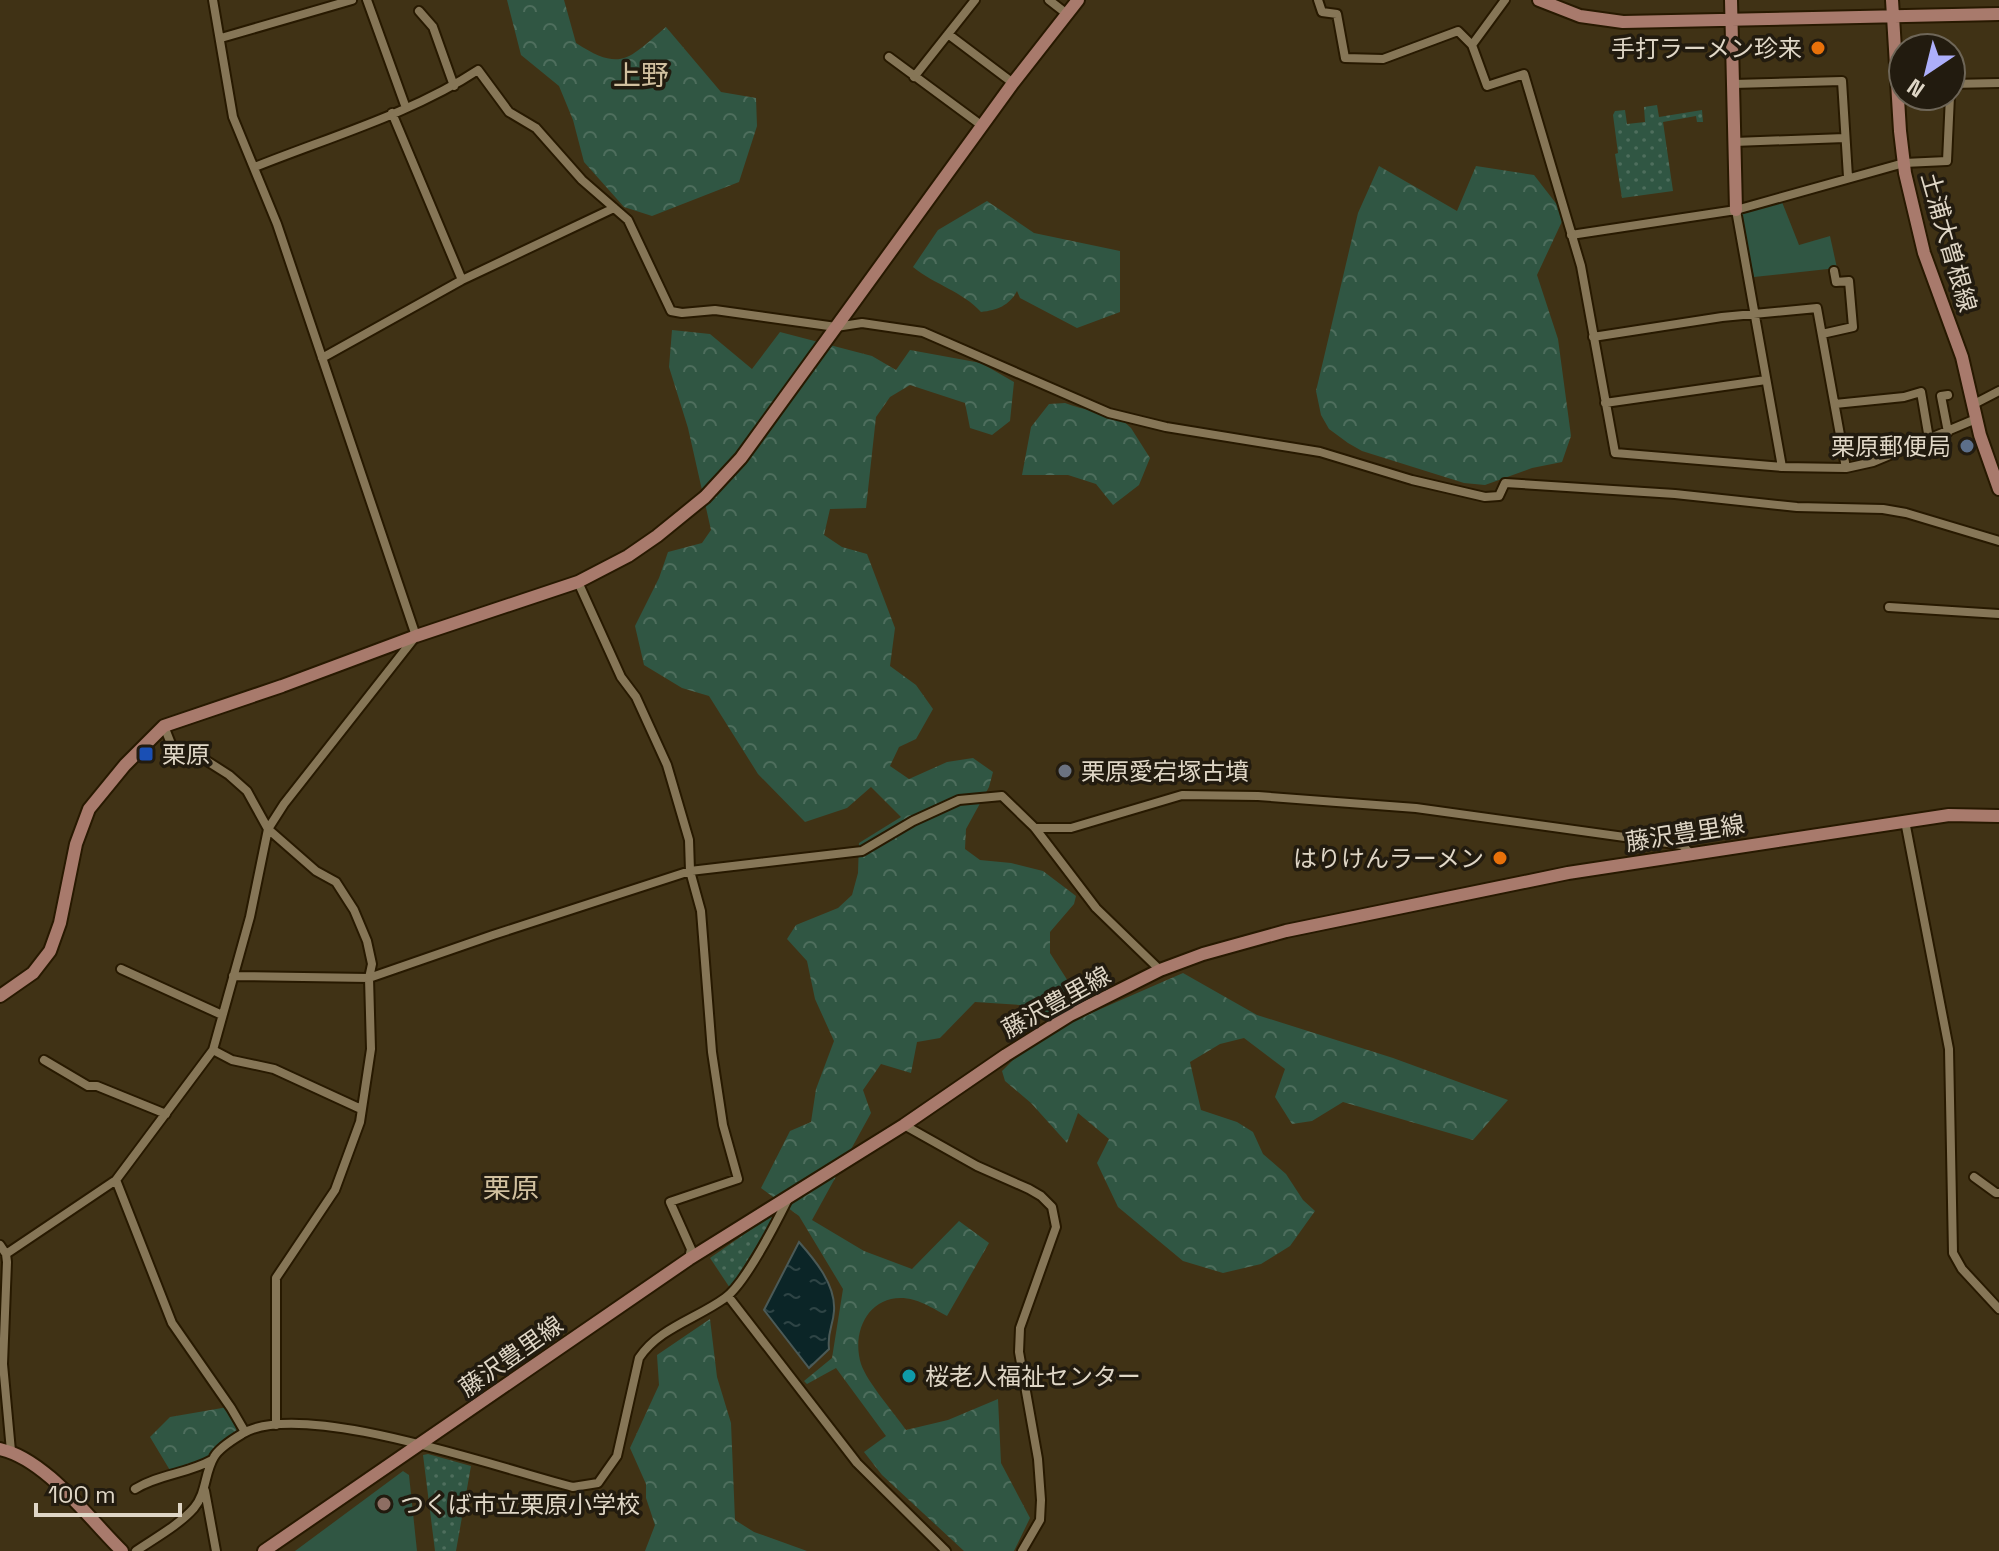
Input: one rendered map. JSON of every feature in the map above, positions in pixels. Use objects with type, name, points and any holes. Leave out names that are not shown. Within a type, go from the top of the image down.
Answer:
[{"type":"main road","points":[[0,996],[33,973],[50,951],[60,923],[76,844],[89,809],[125,765],[164,726],[578,582],[628,556],[705,497],[741,458],[981,125],[1078,0]]},
{"type":"main road","points":[[1539,0],[1580,16],[1643,23],[1999,14]]},
{"type":"main road","points":[[1731,0],[1736,210]]},
{"type":"main road","name":"土浦大曽根線","points":[[1892,0],[1904,163],[1924,253],[1962,357],[1976,419],[1999,489]]},
{"type":"main road","name":"藤沢豊里線","points":[[264,1551],[689,1259],[904,1125],[1070,1015],[1160,970],[1203,954],[1286,931],[1568,873],[1949,815],[1999,816]]},
{"type":"main road","points":[[3,1450],[53,1480],[122,1551]]},
{"type":"street","points":[[6,1254],[116,1180],[213,1050],[250,917],[268,829],[284,804],[416,636],[282,237],[233,117],[213,0]]},
{"type":"street","points":[[221,38],[352,0]]},
{"type":"street","points":[[367,0],[406,108]]},
{"type":"street","points":[[914,77],[975,0]]},
{"type":"street","points":[[1049,0],[1067,14]]},
{"type":"street","points":[[1318,0],[1322,12],[1337,14],[1345,58],[1383,59],[1458,31],[1472,45],[1487,86],[1524,74],[1583,275],[1615,453],[1782,467],[1846,468],[1873,462],[1976,419]]},
{"type":"street","points":[[1472,45],[1505,0]]},
{"type":"street","points":[[419,11],[433,27],[454,86]]},
{"type":"street","points":[[948,34],[1013,83]]},
{"type":"street","points":[[889,57],[981,125]]},
{"type":"street","points":[[255,167],[406,108],[454,86],[478,70],[509,112],[536,128],[582,180],[628,220],[671,311],[715,310],[836,327],[862,323],[923,332],[1109,413],[1166,427],[1320,452],[1412,480],[1485,497],[1499,496],[1505,483],[1675,494],[1797,507],[1883,509],[1999,541]]},
{"type":"street","points":[[1733,84],[1842,81],[1848,177]]},
{"type":"street","points":[[1967,84],[1999,83]]},
{"type":"street","points":[[1571,235],[1736,210],[1904,163],[1947,161],[1949,112]]},
{"type":"street","points":[[392,113],[462,280]]},
{"type":"street","points":[[1734,142],[1845,138]]},
{"type":"street","points":[[322,358],[462,280],[614,208]]},
{"type":"street","points":[[1736,210],[1782,467]]},
{"type":"street","points":[[1822,334],[1853,327],[1849,281],[1836,282],[1834,271]]},
{"type":"street","points":[[1593,337],[1755,313],[1817,308],[1846,468]]},
{"type":"street","points":[[1605,403],[1766,380]]},
{"type":"street","points":[[1974,404],[1999,391]]},
{"type":"street","points":[[1835,404],[1904,397],[1921,392],[1929,439]]},
{"type":"street","points":[[1948,395],[1941,396],[1948,432]]},
{"type":"street","points":[[578,582],[621,677],[636,697],[667,765],[689,840],[690,871],[701,911],[712,1052],[723,1125],[738,1179],[670,1202],[691,1249],[689,1259]]},
{"type":"street","points":[[1889,607],[1999,614]]},
{"type":"street","points":[[164,726],[173,749],[196,754],[229,775],[247,791],[268,829],[316,871],[336,882],[354,910],[367,941],[372,964],[369,978],[371,1049],[360,1122],[335,1190],[276,1278],[276,1425]]},
{"type":"street","points":[[1035,828],[1071,828],[1182,795],[1258,796],[1416,808],[1682,845],[1691,854]]},
{"type":"street","points":[[233,976],[369,978],[690,871],[862,851],[913,821],[959,800],[1002,796],[1035,828],[1096,908],[1160,970]]},
{"type":"street","points":[[1905,821],[1949,1049],[1953,1253],[1962,1269],[1999,1309]]},
{"type":"street","points":[[121,969],[222,1015]]},
{"type":"street","points":[[213,1050],[232,1060],[274,1069],[361,1109]]},
{"type":"street","points":[[44,1060],[88,1086],[97,1086],[166,1114]]},
{"type":"street","points":[[904,1125],[977,1166],[1029,1189],[1052,1207],[1056,1227],[1020,1328],[1019,1352],[1038,1459],[1041,1500],[1040,1520],[1022,1551]]},
{"type":"street","points":[[1974,1177],[1999,1193]]},
{"type":"street","points":[[116,1180],[172,1323],[245,1432]]},
{"type":"street","points":[[136,1551],[193,1509],[205,1491],[212,1460],[218,1451],[245,1432],[276,1425],[329,1425],[421,1445],[573,1487],[598,1483],[617,1456],[639,1358],[663,1334],[728,1296],[790,1195]]},
{"type":"street","points":[[0,1245],[6,1254],[3,1450]]},
{"type":"street","points":[[728,1296],[857,1463],[946,1551]]},
{"type":"street","points":[[135,1489],[151,1479],[185,1472],[212,1460]]},
{"type":"street","points":[[205,1491],[216,1551]]},
{"type":"green space","points":[[507,0],[564,0],[576,43],[604,58],[624,58],[633,54],[666,27],[721,92],[756,98],[757,126],[739,182],[652,216],[624,207],[584,162],[573,120],[559,86],[521,55]]},
{"type":"green space","points":[[1657,105],[1659,117],[1702,110],[1703,122],[1697,122],[1696,116],[1663,122],[1673,191],[1622,198],[1613,115],[1615,111],[1625,110],[1627,124],[1645,122],[1644,107]]},
{"type":"green space","points":[[1379,166],[1457,211],[1476,166],[1534,175],[1565,215],[1537,275],[1558,339],[1571,436],[1562,462],[1532,468],[1485,485],[1464,483],[1362,451],[1329,429],[1321,415],[1316,391],[1358,213]]},
{"type":"green space","points":[[987,201],[1034,233],[1120,251],[1120,312],[1077,328],[1020,298],[1017,291],[1002,306],[981,312],[913,267],[938,230]]},
{"type":"green space","points":[[1782,202],[1799,245],[1830,236],[1837,268],[1754,277],[1742,214]]},
{"type":"green space","points":[[672,330],[710,334],[752,369],[780,332],[872,356],[896,370],[910,350],[981,363],[1014,382],[1010,421],[992,435],[970,428],[965,403],[910,385],[890,397],[876,417],[866,508],[830,509],[824,535],[842,547],[867,554],[895,628],[890,666],[916,685],[933,709],[916,739],[899,747],[890,766],[909,779],[947,762],[973,758],[993,772],[989,787],[966,829],[965,849],[980,860],[1043,871],[1076,896],[1074,904],[1050,932],[1050,953],[1089,1014],[1183,973],[1257,1015],[1393,1058],[1508,1100],[1473,1140],[1343,1102],[1312,1121],[1292,1124],[1275,1097],[1285,1069],[1244,1038],[1220,1044],[1190,1062],[1201,1110],[1237,1122],[1253,1132],[1263,1154],[1286,1174],[1303,1200],[1315,1211],[1290,1246],[1261,1264],[1223,1273],[1183,1261],[1118,1207],[1097,1163],[1109,1139],[1078,1113],[1067,1143],[1031,1103],[1005,1081],[1002,1071],[1053,1031],[1036,1006],[975,1002],[940,1038],[917,1042],[911,1073],[881,1064],[863,1090],[871,1113],[812,1220],[864,1251],[912,1269],[959,1221],[989,1243],[947,1316],[914,1300],[887,1300],[868,1314],[862,1325],[858,1350],[869,1380],[906,1430],[948,1420],[998,1399],[1001,1463],[1030,1518],[1014,1551],[964,1551],[882,1475],[864,1452],[886,1436],[836,1368],[807,1384],[804,1381],[832,1358],[843,1289],[799,1216],[761,1188],[790,1131],[811,1122],[816,1089],[834,1041],[815,999],[807,961],[787,939],[796,925],[838,908],[852,895],[858,873],[859,843],[901,817],[871,787],[847,808],[805,822],[758,774],[709,696],[682,688],[644,665],[635,626],[668,552],[702,543],[711,530],[688,428],[669,367]]},
{"type":"green space","points":[[1065,403],[1092,410],[1108,407],[1131,428],[1150,458],[1139,485],[1113,505],[1096,484],[1068,475],[1022,475],[1031,427],[1049,404]]},
{"type":"green space","points":[[772,1215],[772,1221],[730,1288],[710,1258]]},
{"type":"green space","points":[[710,1319],[717,1377],[731,1423],[735,1520],[754,1532],[807,1551],[645,1551],[655,1525],[646,1498],[646,1484],[630,1448],[659,1385],[657,1355]]},
{"type":"green space","points":[[228,1407],[238,1434],[215,1449],[203,1462],[171,1472],[150,1437],[170,1417]]},
{"type":"green space","points":[[423,1455],[471,1466],[456,1551],[435,1551]]},
{"type":"green space","name":"つくば市立栗原小学校","points":[[403,1471],[409,1475],[417,1551],[295,1551]]},
{"type":"water","points":[[799,1242],[823,1274],[834,1301],[829,1349],[809,1368],[764,1310]]},
{"type":"place","name":"手打ラーメン珍来","points":[[1818,48]]},
{"type":"place","name":"栗原郵便局","points":[[1967,446]]},
{"type":"place","name":"栗原","points":[[146,754]]},
{"type":"place","name":"栗原愛宕塚古墳","points":[[1065,771]]},
{"type":"place","name":"はりけんラーメン","points":[[1500,858]]},
{"type":"place","name":"桜老人福祉センター","points":[[909,1376]]},
{"type":"place","name":"つくば市立栗原小学校","points":[[384,1504]]},
{"type":"district","name":"上野","points":[[641,75]]},
{"type":"district","name":"栗原","points":[[511,1188]]}]
